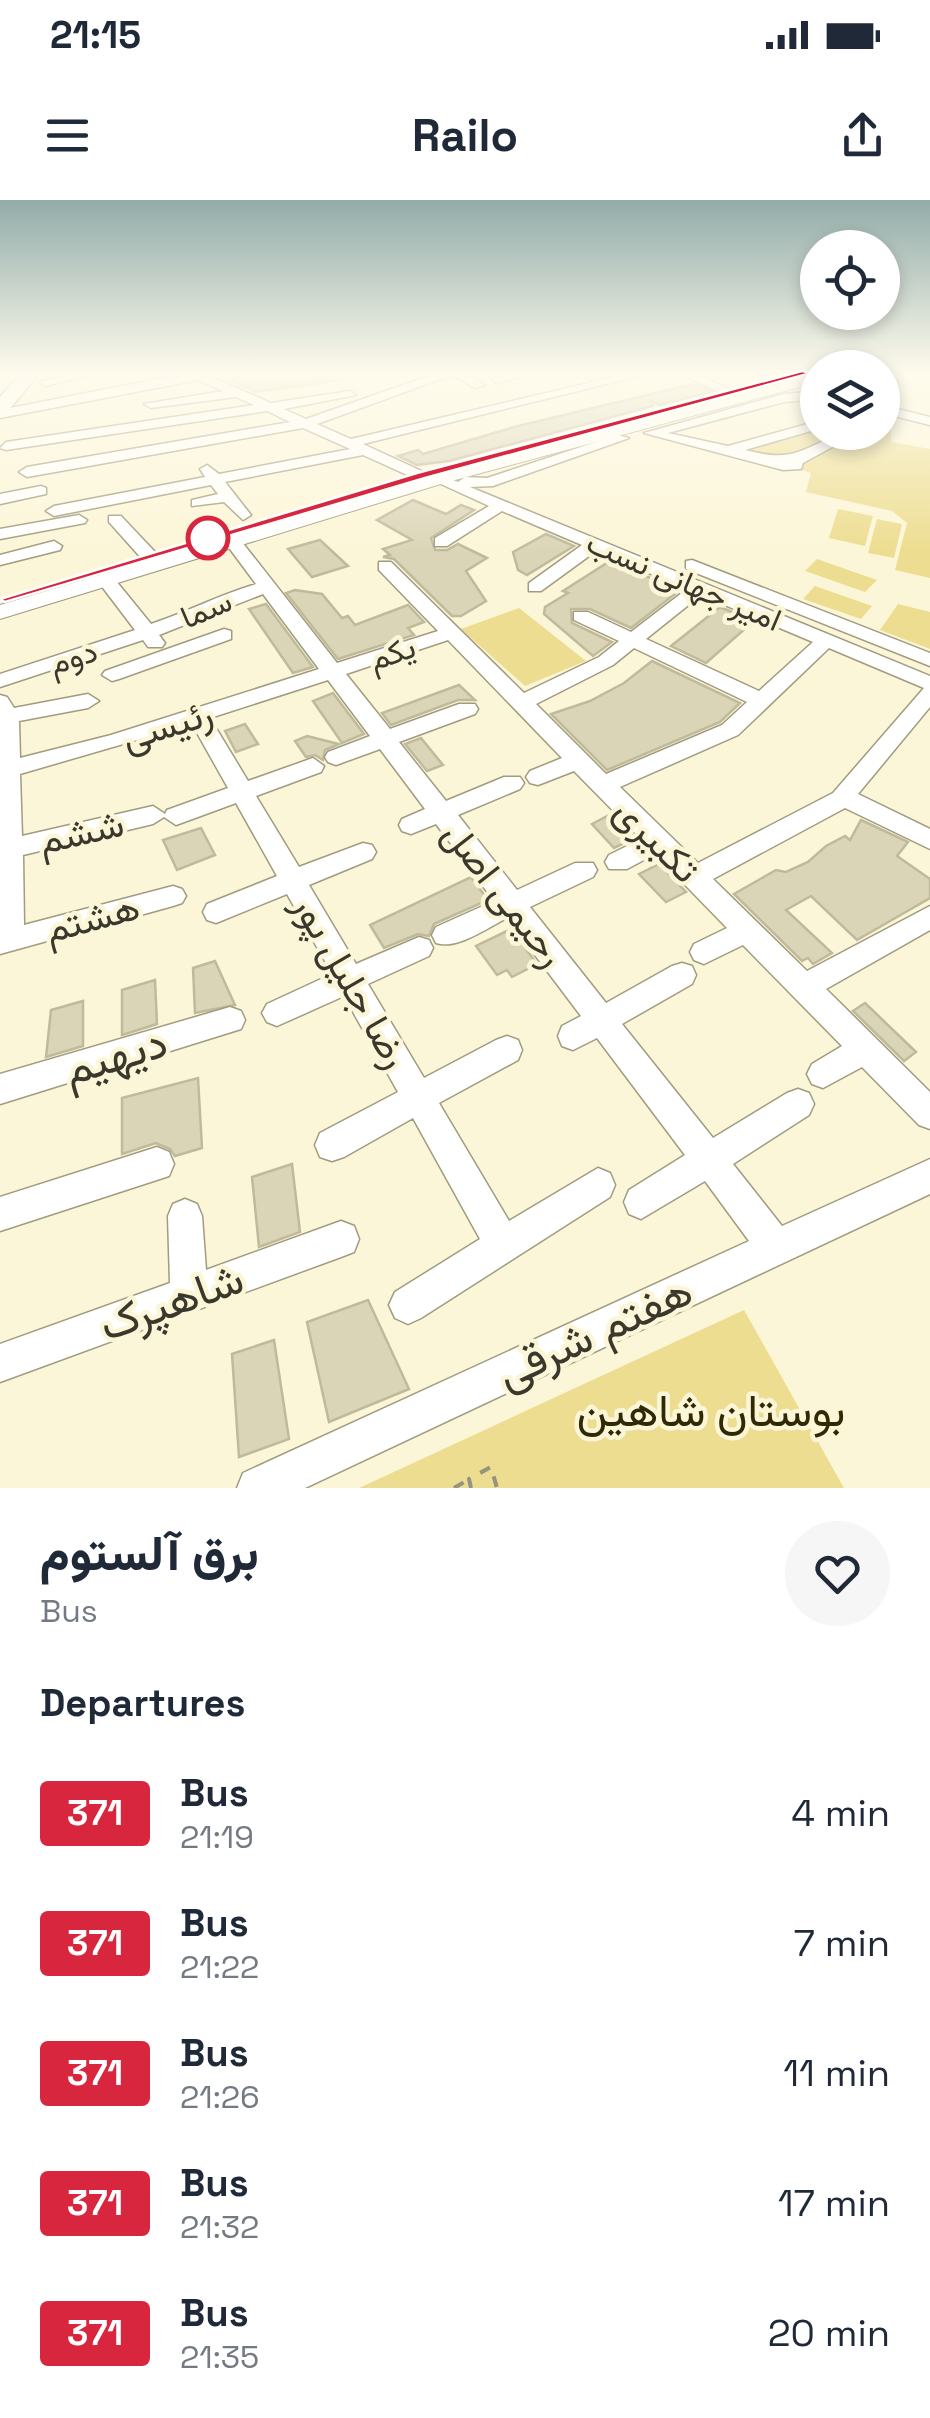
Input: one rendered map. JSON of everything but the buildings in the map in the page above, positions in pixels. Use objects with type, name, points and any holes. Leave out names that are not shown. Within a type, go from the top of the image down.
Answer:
[{"type":"main road","points":[[0,600],[587,433]]},
{"type":"main road","points":[[0,612],[429,477],[601,433]]},
{"type":"street","points":[[27,472],[181,433]]},
{"type":"street","points":[[3,443],[188,433]]},
{"type":"street","name":"امیر جهانی نسب","points":[[330,433],[930,683]]},
{"type":"street","points":[[351,443],[392,433]]},
{"type":"street","points":[[651,433],[777,462],[783,458],[795,461],[815,450]]},
{"type":"street","points":[[726,452],[793,433]]},
{"type":"street","points":[[178,434],[243,515]]},
{"type":"street","points":[[429,477],[488,483],[622,438]]},
{"type":"street","points":[[3,443],[41,490],[57,518]]},
{"type":"street","points":[[0,534],[208,470],[367,450]]},
{"type":"street","points":[[464,482],[508,493],[930,660]]},
{"type":"street","points":[[0,498],[41,490]]},
{"type":"street","points":[[198,503],[229,496]]},
{"type":"street","points":[[441,542],[501,505]]},
{"type":"street","points":[[57,518],[108,518],[148,556]]},
{"type":"street","name":"رحیمی اصل","points":[[232,542],[776,1246]]},
{"type":"street","points":[[535,587],[594,544]]},
{"type":"street","points":[[0,560],[54,546]]},
{"type":"street","name":"تکبیری","points":[[384,566],[930,1114]]},
{"type":"street","points":[[106,580],[166,656]]},
{"type":"street","name":"سما","points":[[146,632],[215,609],[228,598],[267,587]]},
{"type":"street","name":"ششم","points":[[4,849],[164,815],[242,792],[474,707],[516,698],[593,669],[700,587]]},
{"type":"street","points":[[581,616],[762,700]]},
{"type":"street","name":"دوم","points":[[0,681],[146,632]]},
{"type":"street","name":"یکم","points":[[333,673],[451,633]]},
{"type":"street","points":[[112,675],[224,635]]},
{"type":"street","points":[[602,785],[722,734],[826,640]]},
{"type":"street","name":"رئیسی","points":[[3,770],[198,716],[333,673]]},
{"type":"street","points":[[694,877],[844,796],[930,693]]},
{"type":"street","points":[[5,941],[3,712],[88,701]]},
{"type":"street","name":"رضا جلیل پور","points":[[198,716],[504,1246]]},
{"type":"street","points":[[538,777],[578,760]]},
{"type":"street","points":[[410,826],[512,784]]},
{"type":"street","points":[[844,796],[930,840]]},
{"type":"street","points":[[618,862],[658,842]]},
{"type":"street","points":[[216,912],[363,852]]},
{"type":"street","points":[[446,935],[584,870]]},
{"type":"street","name":"هشتم","points":[[5,941],[173,896]]},
{"type":"street","points":[[804,987],[930,917]]},
{"type":"street","points":[[704,952],[747,930]]},
{"type":"street","points":[[278,1013],[419,948]]},
{"type":"street","points":[[573,1036],[682,975]]},
{"type":"street","name":"دیهیم","points":[[0,1089],[230,1020]]},
{"type":"street","points":[[823,1074],[865,1049]]},
{"type":"street","points":[[332,1145],[507,1050]]},
{"type":"street","points":[[641,1202],[798,1104]]},
{"type":"street","points":[[0,1214],[157,1164]]},
{"type":"street","name":"هفتم شرقی","points":[[258,1488],[930,1176]]},
{"type":"street","points":[[408,1306],[598,1185]]},
{"type":"street","points":[[185,1216],[189,1294]]},
{"type":"street","name":"شاهپرک","points":[[0,1363],[342,1240]]},
{"type":"path","points":[[454,1488],[490,1467],[497,1488]]},
{"type":"path","points":[[468,1479],[471,1488]]},
{"type":"green space","points":[[779,433],[800,433],[800,450],[900,450],[900,444],[930,449],[930,578],[895,570],[907,523],[892,511],[806,492],[811,473],[733,449]]},
{"type":"green space","points":[[838,509],[873,516],[865,546],[829,538]]},
{"type":"green space","points":[[877,519],[902,524],[894,558],[868,553]]},
{"type":"green space","points":[[817,559],[877,580],[865,592],[805,571]]},
{"type":"green space","points":[[815,586],[872,606],[861,619],[803,599]]},
{"type":"green space","points":[[898,604],[930,612],[930,649],[880,630]]},
{"type":"green space","points":[[519,608],[586,661],[525,686],[461,629]]},
{"type":"green space","name":"بوستان شاهین","points":[[744,1310],[844,1488],[359,1488]]},
{"type":"bus line","name":"371","points":[[0,599],[581,433]]}]
